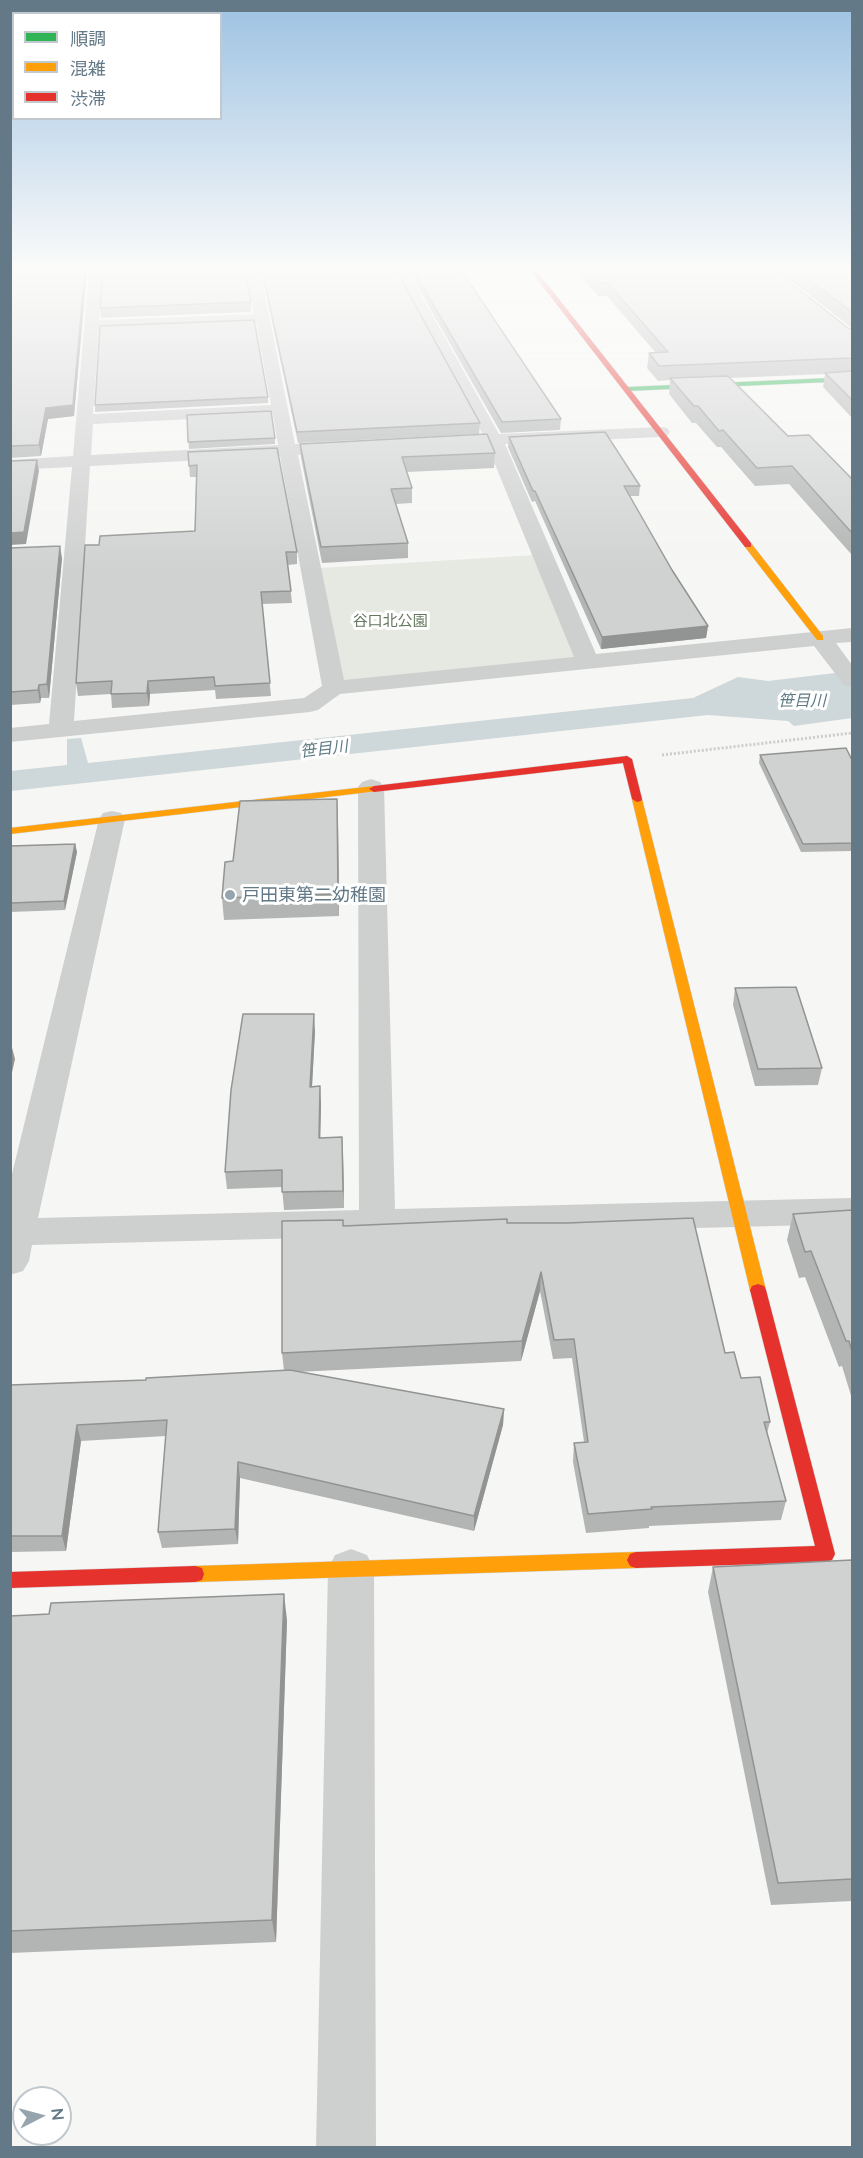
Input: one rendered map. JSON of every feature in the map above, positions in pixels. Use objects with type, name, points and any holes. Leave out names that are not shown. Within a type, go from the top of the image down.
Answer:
[{"type":"street","points":[[61,730],[89,371]]},
{"type":"street","points":[[273,371],[334,688]]},
{"type":"street","points":[[457,371],[494,440],[588,662]]},
{"type":"street","points":[[613,371],[852,680]]},
{"type":"street","points":[[627,388],[852,379]]},
{"type":"street","points":[[85,419],[281,410]]},
{"type":"street","points":[[425,443],[661,432]]},
{"type":"street","points":[[10,465],[357,447]]},
{"type":"street","points":[[54,550],[76,549]]},
{"type":"street","points":[[10,735],[310,705],[334,688],[852,635]]},
{"type":"street","points":[[10,831],[371,787],[627,759],[738,1214],[826,1554],[10,1580]]},
{"type":"street","points":[[371,787],[377,1222]]},
{"type":"street","points":[[112,819],[13,1241],[377,1222],[852,1211]]},
{"type":"street","points":[[346,2148],[351,1569]]},
{"type":"path","points":[[627,759],[852,733]]},
{"type":"green space","name":"谷口北公園","points":[[535,555],[578,659],[343,683],[320,568]]},
{"type":"water","name":"笹目川","points":[[852,671],[852,718],[794,726],[788,721],[708,715],[11,791],[10,771],[67,765],[67,739],[81,738],[88,763],[693,698],[738,677],[768,681]]},
{"type":"building","points":[[10,371],[76,371],[73,405],[46,408],[39,445],[10,446]]},
{"type":"building","points":[[97,371],[263,371],[268,397],[95,405]]},
{"type":"building","points":[[284,371],[451,371],[480,423],[297,432]]},
{"type":"building","points":[[472,371],[529,371],[561,419],[502,422]]},
{"type":"building","points":[[852,371],[852,400],[825,373]]},
{"type":"building","points":[[728,376],[788,436],[809,435],[852,479],[852,533],[792,466],[757,468],[723,430],[719,431],[698,406],[694,406],[670,378]]},
{"type":"building","points":[[271,411],[275,438],[188,442],[187,415]]},
{"type":"building","points":[[605,432],[640,486],[624,486],[672,570],[708,626],[602,637],[509,437]]},
{"type":"building","points":[[487,434],[495,453],[402,457],[412,488],[391,489],[408,543],[321,547],[300,444]]},
{"type":"building","points":[[277,448],[297,552],[286,552],[291,591],[261,592],[270,683],[215,686],[214,677],[148,681],[147,693],[111,694],[112,681],[76,683],[85,545],[99,545],[100,536],[195,531],[197,465],[189,466],[188,452]]},
{"type":"building","points":[[37,460],[24,532],[10,533],[10,461]]},
{"type":"building","points":[[60,546],[47,684],[39,685],[38,690],[10,692],[10,548]]},
{"type":"building","points":[[846,748],[852,760],[852,843],[803,844],[760,755]]},
{"type":"building","points":[[337,799],[338,894],[222,898],[225,862],[233,861],[240,801]]},
{"type":"building","points":[[75,844],[64,901],[10,903],[10,846]]},
{"type":"building","points":[[796,987],[822,1068],[758,1069],[735,988]]},
{"type":"building","points":[[243,1014],[314,1014],[310,1087],[320,1086],[319,1138],[342,1137],[343,1191],[282,1192],[282,1170],[225,1172],[231,1090]]},
{"type":"building","points":[[852,1210],[852,1351],[811,1251],[805,1252],[793,1214]]},
{"type":"building","points":[[693,1218],[725,1353],[734,1352],[741,1378],[760,1377],[770,1422],[764,1422],[786,1501],[651,1507],[652,1509],[588,1514],[574,1443],[588,1442],[574,1339],[554,1340],[541,1272],[522,1341],[282,1353],[282,1221],[343,1220],[343,1226],[507,1219],[507,1223],[567,1223]]},
{"type":"building","points":[[290,1370],[504,1409],[474,1516],[238,1462],[235,1529],[158,1532],[167,1420],[77,1425],[62,1536],[10,1536],[10,1385],[146,1380],[146,1378]]},
{"type":"building","points":[[852,1560],[852,1879],[778,1883],[713,1567]]},
{"type":"building","points":[[284,1594],[272,1920],[10,1931],[10,1616],[49,1614],[51,1603]]},
{"type":"traffic: fast","points":[[627,389],[852,379]]},
{"type":"traffic: slow","points":[[748,545],[820,638]]},
{"type":"traffic: slow","points":[[10,831],[374,789]]},
{"type":"traffic: slow","points":[[637,799],[758,1290]]},
{"type":"traffic: slow","points":[[195,1574],[636,1560]]},
{"type":"traffic: jam","points":[[612,371],[748,545]]},
{"type":"traffic: jam","points":[[374,789],[627,759],[637,799]]},
{"type":"traffic: jam","points":[[636,1560],[826,1554],[758,1290]]},
{"type":"traffic: jam","points":[[10,1580],[195,1574]]},
{"type":"place","name":"戸田東第二幼稚園","points":[[230,895]]}]
